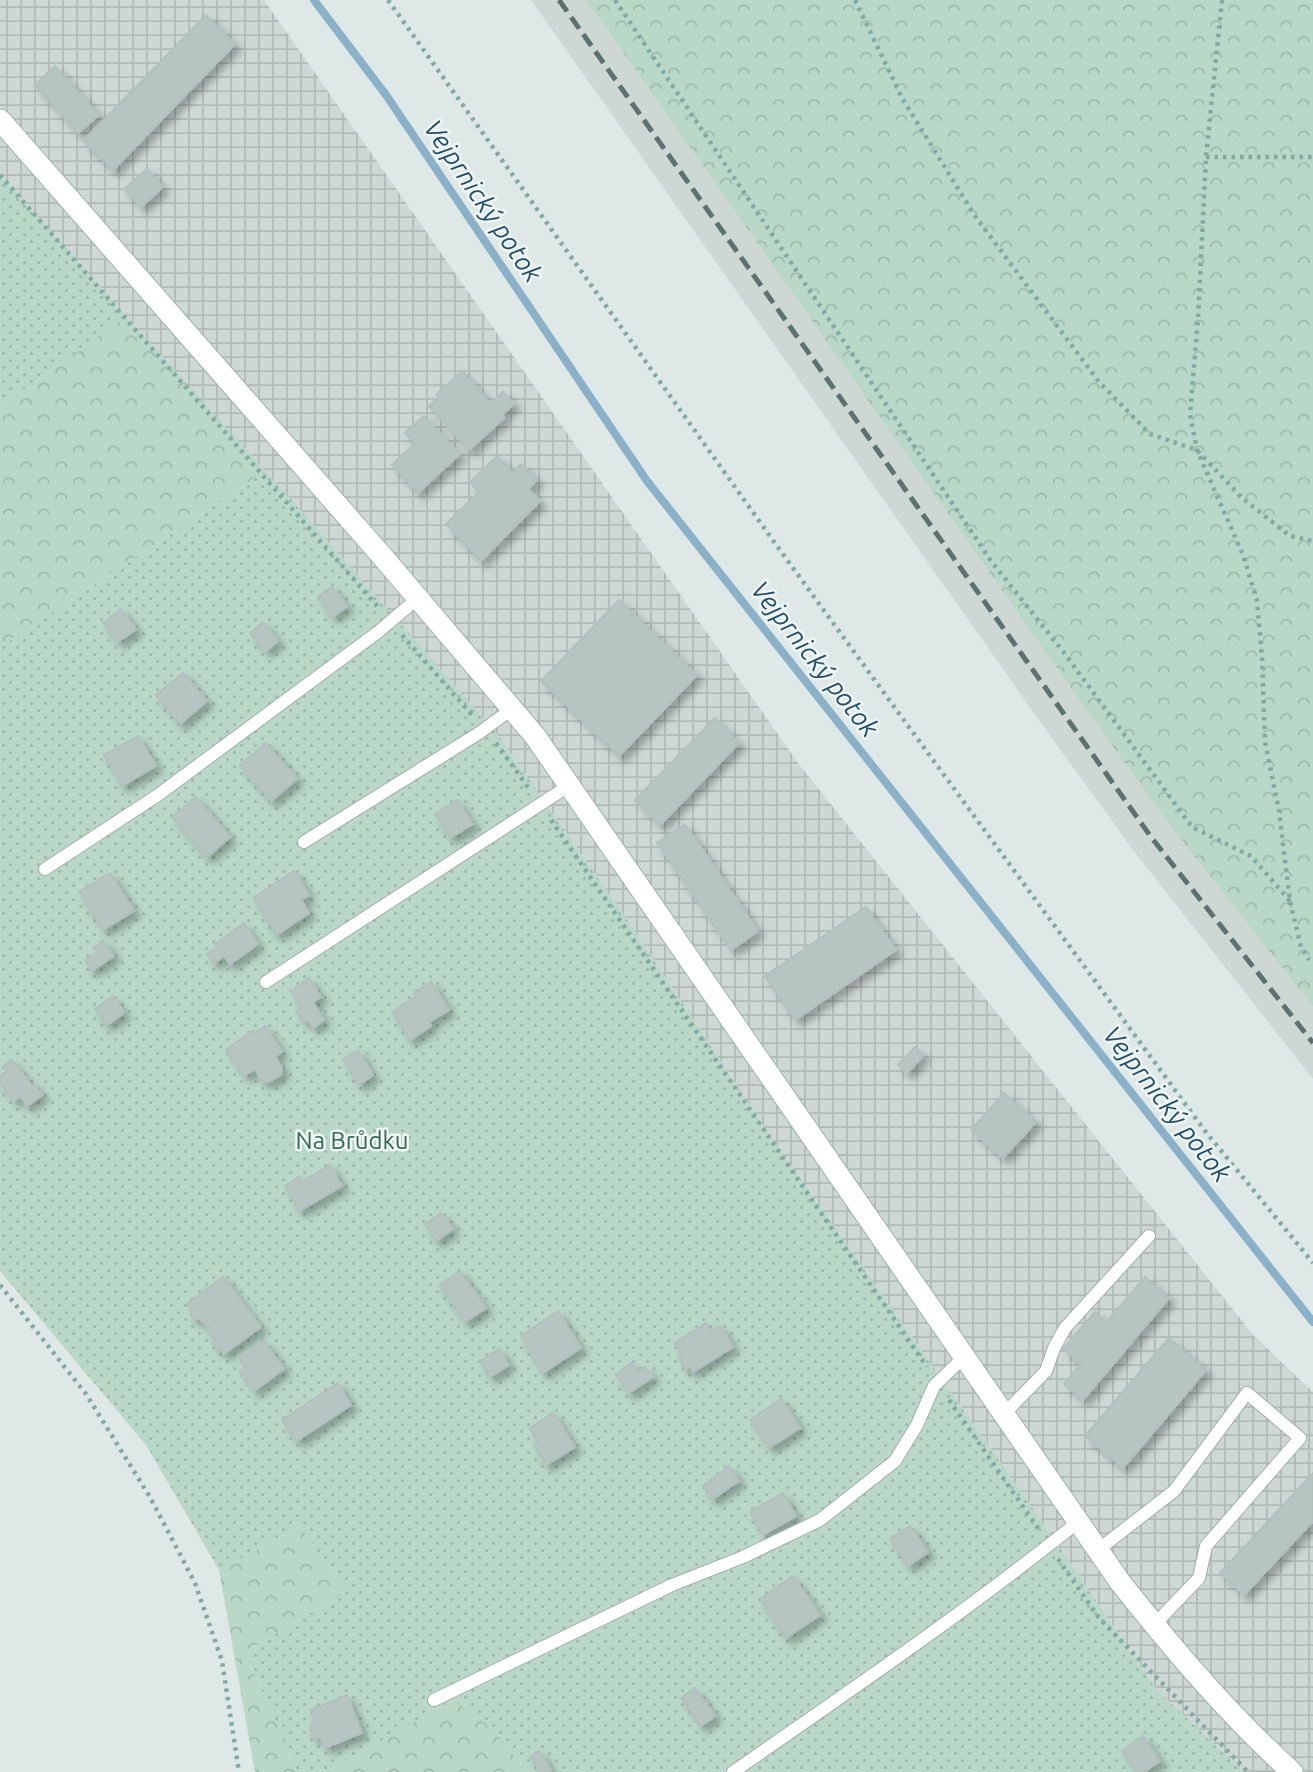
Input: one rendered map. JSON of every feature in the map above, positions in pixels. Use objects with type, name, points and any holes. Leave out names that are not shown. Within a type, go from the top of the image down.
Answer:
[{"type":"main road","points":[[0,120],[418,598],[535,736],[1098,1550],[1154,1625],[1221,1702],[1292,1772]]},
{"type":"lane","points":[[45,869],[158,795],[378,632],[418,598]]},
{"type":"lane","points":[[304,842],[479,733],[512,709]]},
{"type":"lane","points":[[266,982],[570,785]]},
{"type":"lane","points":[[1004,1414],[1046,1371],[1065,1328],[1149,1236]]},
{"type":"lane","points":[[433,1700],[672,1585],[743,1557],[820,1520],[895,1461],[917,1425],[934,1386],[964,1357]]},
{"type":"lane","points":[[1098,1550],[1174,1491],[1247,1394],[1300,1438],[1206,1546],[1199,1578],[1154,1625]]},
{"type":"lane","points":[[733,1772],[915,1647],[1078,1522]]},
{"type":"path","points":[[388,0],[871,676],[1205,1130],[1313,1263]]},
{"type":"path","points":[[615,0],[991,561],[1065,654],[1192,827],[1251,856],[1290,901]]},
{"type":"path","points":[[855,0],[902,98],[975,216],[1099,382],[1150,434],[1197,450],[1242,498],[1290,536],[1313,541]]},
{"type":"path","points":[[1222,0],[1206,157],[1190,414],[1197,450],[1243,555],[1257,601],[1265,743],[1279,811],[1290,901],[1301,947],[1309,960]]},
{"type":"path","points":[[1206,157],[1313,157]]},
{"type":"path","points":[[0,176],[382,611]]},
{"type":"path","points":[[400,632],[472,715]]},
{"type":"path","points":[[491,736],[535,797]]},
{"type":"path","points":[[551,820],[927,1367]]},
{"type":"path","points":[[0,1285],[86,1394],[150,1497],[195,1583],[222,1661],[239,1772]]},
{"type":"path","points":[[943,1390],[1045,1538]]},
{"type":"path","points":[[1052,1550],[1100,1618],[1248,1772]]},
{"type":"shaded area","points":[[0,0],[264,0],[798,763],[1254,1336],[1313,1392],[1313,1772],[1244,1772],[1156,1689],[1048,1530],[771,1137],[624,915],[495,731],[0,174]]},
{"type":"shaded area","points":[[531,0],[586,0],[1082,704],[1168,823],[1313,1007],[1313,1079],[1133,850],[1046,730]]},
{"type":"green space","points":[[586,0],[1313,0],[1313,1007],[1168,823],[1082,704]]},
{"type":"green space","points":[[0,174],[126,316],[0,407]]},
{"type":"green space","points":[[126,316],[266,471],[0,647],[0,407]]},
{"type":"green space","name":"Na Brůdku","points":[[266,471],[495,731],[624,915],[771,1137],[1048,1530],[1156,1689],[1244,1772],[526,1772],[496,1731],[453,1700],[326,1772],[298,1772],[245,1652],[346,1592],[300,1526],[219,1570],[146,1445],[0,1271],[0,647]]},
{"type":"green space","points":[[300,1526],[346,1592],[245,1652],[298,1772],[255,1772],[219,1570]]},
{"type":"green space","points":[[453,1699],[496,1731],[526,1772],[326,1772]]},
{"type":"building","points":[[206,15],[235,44],[113,170],[83,141]]},
{"type":"building","points":[[55,66],[99,115],[78,133],[35,85]]},
{"type":"building","points":[[147,169],[163,187],[141,207],[124,189]]},
{"type":"building","points":[[462,371],[490,403],[503,392],[514,404],[502,415],[504,418],[469,450],[429,406],[439,397],[436,395]]},
{"type":"building","points":[[424,416],[460,454],[418,493],[392,465],[415,443],[405,433]]},
{"type":"building","points":[[497,456],[512,472],[521,464],[537,480],[528,489],[540,501],[481,561],[446,524],[479,492],[470,482]]},
{"type":"building","points":[[332,587],[347,606],[333,617],[318,597]]},
{"type":"building","points":[[619,600],[697,675],[619,756],[541,681]]},
{"type":"building","points":[[121,609],[136,629],[118,642],[103,623]]},
{"type":"building","points":[[263,622],[278,641],[266,651],[250,633]]},
{"type":"building","points":[[183,673],[207,701],[180,724],[156,695]]},
{"type":"building","points":[[715,718],[739,743],[660,825],[635,800]]},
{"type":"building","points":[[138,736],[156,766],[122,786],[104,755]]},
{"type":"building","points":[[266,743],[297,779],[271,801],[240,765]]},
{"type":"building","points":[[196,797],[230,837],[207,857],[172,817]]},
{"type":"building","points":[[457,800],[473,824],[450,838],[435,814]]},
{"type":"building","points":[[685,824],[758,931],[731,950],[657,843]]},
{"type":"building","points":[[294,871],[309,895],[301,900],[309,913],[276,935],[253,898]]},
{"type":"building","points":[[110,873],[134,911],[103,930],[79,892]]},
{"type":"building","points":[[866,907],[896,950],[795,1020],[765,976]]},
{"type":"building","points":[[244,923],[258,944],[230,964],[224,956],[214,963],[207,954],[218,947],[215,944]]},
{"type":"building","points":[[104,941],[114,956],[91,971],[85,960],[98,952],[94,947]]},
{"type":"building","points":[[309,978],[321,997],[313,1002],[324,1020],[313,1028],[308,1020],[304,1022],[296,1011],[302,1008],[291,991]]},
{"type":"building","points":[[431,982],[449,1010],[429,1022],[431,1026],[410,1040],[392,1012],[417,996],[414,993]]},
{"type":"building","points":[[113,996],[124,1013],[107,1025],[95,1009]]},
{"type":"building","points":[[265,1026],[282,1052],[275,1056],[282,1068],[281,1075],[269,1082],[262,1081],[255,1069],[244,1076],[226,1050],[252,1031],[254,1033]]},
{"type":"building","points":[[915,1047],[924,1055],[907,1073],[898,1065]]},
{"type":"building","points":[[358,1050],[373,1075],[359,1085],[343,1059]]},
{"type":"building","points":[[12,1060],[42,1095],[27,1106],[20,1097],[14,1101],[0,1083],[0,1076],[7,1071],[4,1066]]},
{"type":"building","points":[[1004,1093],[1036,1122],[1003,1158],[971,1130]]},
{"type":"building","points":[[330,1165],[342,1186],[299,1211],[285,1186],[299,1177],[302,1182]]},
{"type":"building","points":[[441,1213],[453,1229],[436,1241],[425,1224]]},
{"type":"building","points":[[460,1271],[486,1308],[465,1322],[439,1285]]},
{"type":"building","points":[[223,1277],[242,1302],[206,1329],[200,1319],[194,1319],[190,1314],[191,1309],[187,1304]]},
{"type":"building","points":[[1145,1277],[1169,1298],[1083,1400],[1064,1384],[1081,1364],[1063,1349],[1095,1312],[1107,1322]]},
{"type":"building","points":[[242,1302],[261,1327],[224,1354],[212,1343],[214,1337],[208,1328],[206,1329]]},
{"type":"building","points":[[558,1311],[581,1348],[542,1373],[521,1336]]},
{"type":"building","points":[[706,1323],[711,1332],[720,1326],[733,1347],[693,1372],[690,1366],[685,1369],[679,1359],[683,1356],[675,1343]]},
{"type":"building","points":[[1169,1338],[1206,1370],[1123,1468],[1085,1436]]},
{"type":"building","points":[[264,1341],[284,1369],[254,1391],[240,1372],[246,1368],[240,1358]]},
{"type":"building","points":[[499,1349],[509,1365],[490,1377],[480,1361]]},
{"type":"building","points":[[631,1363],[638,1372],[645,1367],[653,1377],[629,1393],[616,1375]]},
{"type":"building","points":[[338,1383],[351,1405],[297,1441],[282,1420]]},
{"type":"building","points":[[781,1399],[800,1428],[769,1448],[750,1420]]},
{"type":"building","points":[[553,1413],[575,1447],[546,1465],[534,1445],[538,1442],[530,1428]]},
{"type":"building","points":[[729,1466],[739,1481],[712,1499],[703,1486]]},
{"type":"building","points":[[1313,1473],[1313,1521],[1244,1595],[1220,1573]]},
{"type":"building","points":[[783,1493],[796,1516],[763,1535],[750,1512]]},
{"type":"building","points":[[910,1526],[928,1552],[908,1566],[890,1539]]},
{"type":"building","points":[[793,1576],[820,1615],[786,1638],[760,1599]]},
{"type":"building","points":[[695,1688],[715,1716],[701,1726],[681,1698]]},
{"type":"building","points":[[347,1695],[362,1733],[325,1748],[320,1737],[312,1736],[311,1724],[315,1723],[310,1710]]},
{"type":"building","points":[[1143,1736],[1160,1761],[1144,1772],[1137,1772],[1122,1751]]},
{"type":"building","points":[[539,1751],[551,1770],[548,1772],[540,1772],[530,1757]]},
{"type":"waterway","name":"Vejprnický potok","points":[[314,0],[386,95],[647,481],[1313,1322]]},
{"type":"railway","points":[[559,0],[1151,837],[1313,1043]]}]
